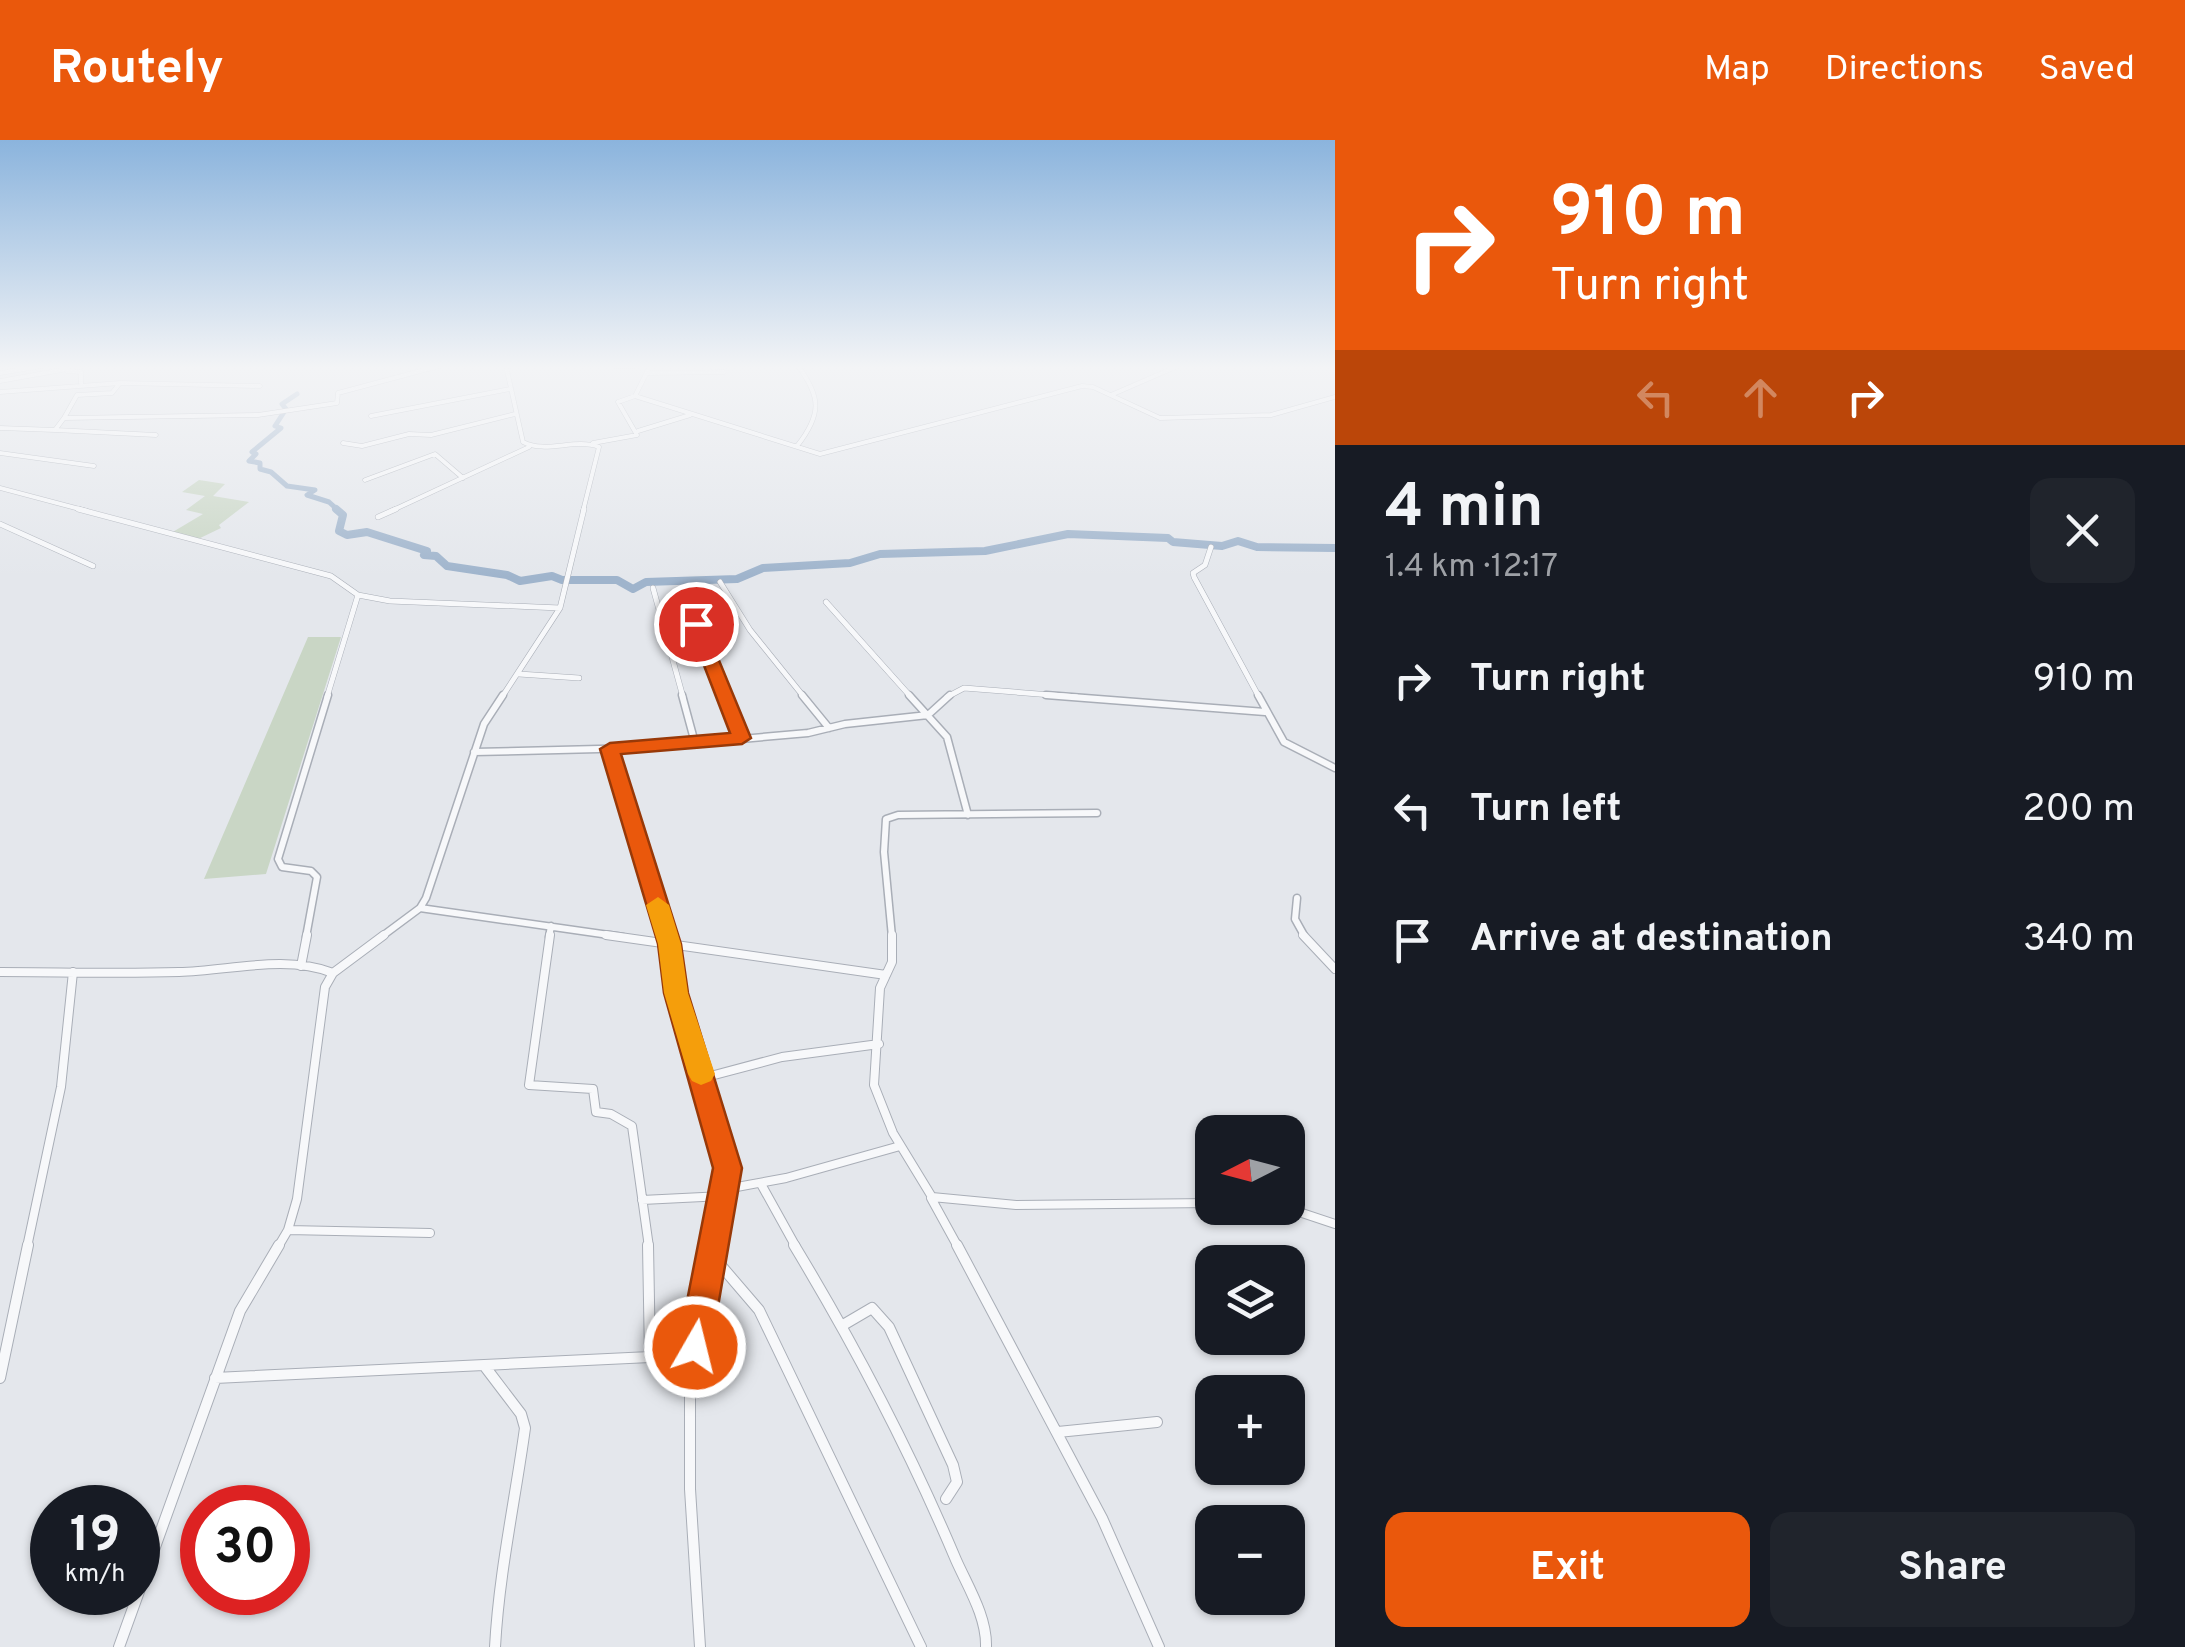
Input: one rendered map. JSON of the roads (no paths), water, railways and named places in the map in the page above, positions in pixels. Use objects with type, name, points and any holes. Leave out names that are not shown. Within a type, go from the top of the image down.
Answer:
[{"type":"street","points":[[342,443],[354,448],[397,436]]},
{"type":"street","points":[[520,436],[530,447]]},
{"type":"street","points":[[378,517],[530,447],[592,444],[634,436]]},
{"type":"street","points":[[764,436],[822,454],[890,436]]},
{"type":"street","points":[[797,446],[804,436]]},
{"type":"street","points":[[119,1647],[240,1311],[288,1230],[297,1199],[324,987],[333,974],[420,908],[431,888],[484,724],[560,608],[599,451],[592,444]]},
{"type":"street","points":[[0,453],[94,466]]},
{"type":"street","points":[[365,480],[436,454],[463,478]]},
{"type":"street","points":[[0,488],[331,576],[358,595],[560,608]]},
{"type":"street","points":[[0,498],[12,491]]},
{"type":"street","points":[[0,524],[93,566]]},
{"type":"street","points":[[1212,547],[1205,565],[1193,573],[1194,577],[1265,712],[1288,746],[1335,768]]},
{"type":"street","points":[[720,582],[762,644],[830,728]]},
{"type":"street","points":[[653,588],[695,743]]},
{"type":"street","points":[[300,966],[318,877],[312,871],[282,867],[278,859],[358,595]]},
{"type":"street","points":[[826,602],[928,715],[952,748],[968,814]]},
{"type":"street","points":[[692,614],[742,738]]},
{"type":"street","points":[[518,674],[578,678]]},
{"type":"street","points":[[474,752],[610,749],[830,728],[928,715],[964,688],[1265,712]]},
{"type":"street","points":[[610,749],[670,944],[676,993],[728,1168],[690,1380],[690,1489],[700,1647]]},
{"type":"street","points":[[1096,813],[886,819],[884,852],[894,947],[880,988],[874,1085],[900,1146],[1102,1518],[1159,1647]]},
{"type":"street","points":[[1297,898],[1295,919],[1304,938],[1325,952],[1335,970]]},
{"type":"street","points":[[420,908],[886,974]]},
{"type":"street","points":[[215,1378],[650,1358],[651,1264],[630,1122],[596,1112],[593,1089],[530,1084],[551,926]]},
{"type":"street","points":[[0,972],[300,966],[324,968],[333,974]]},
{"type":"street","points":[[0,1378],[61,1086],[73,972]]},
{"type":"street","points":[[703,1078],[782,1057],[879,1044]]},
{"type":"street","points":[[642,1200],[724,1193],[900,1146]]},
{"type":"street","points":[[761,1184],[818,1290],[880,1390],[942,1521],[978,1611],[986,1647]]},
{"type":"street","points":[[928,1193],[938,1198],[1016,1206],[1195,1203]]},
{"type":"street","points":[[1305,1214],[1335,1224]]},
{"type":"street","points":[[288,1230],[430,1233]]},
{"type":"street","points":[[710,1254],[742,1286],[759,1310],[921,1647]]},
{"type":"street","points":[[843,1325],[872,1308],[889,1326],[954,1465],[958,1482],[946,1499]]},
{"type":"street","points":[[485,1368],[521,1414],[525,1428],[510,1534],[499,1578],[495,1647]]},
{"type":"street","points":[[1058,1432],[1157,1422]]},
{"type":"waterway","points":[[271,436],[252,452],[256,454],[249,461],[260,463],[260,469],[271,472],[287,486],[315,490],[307,495],[329,502],[339,511]]},
{"type":"waterway","points":[[336,509],[343,515],[339,531],[347,535],[367,532],[427,551],[424,555],[436,556],[447,566],[507,575],[520,581],[552,576],[562,580],[617,580],[633,589],[646,582],[737,579],[763,568],[850,563],[880,554],[985,551],[1068,534],[1168,538],[1173,542],[1222,546],[1238,541],[1257,547],[1335,548]]}]
